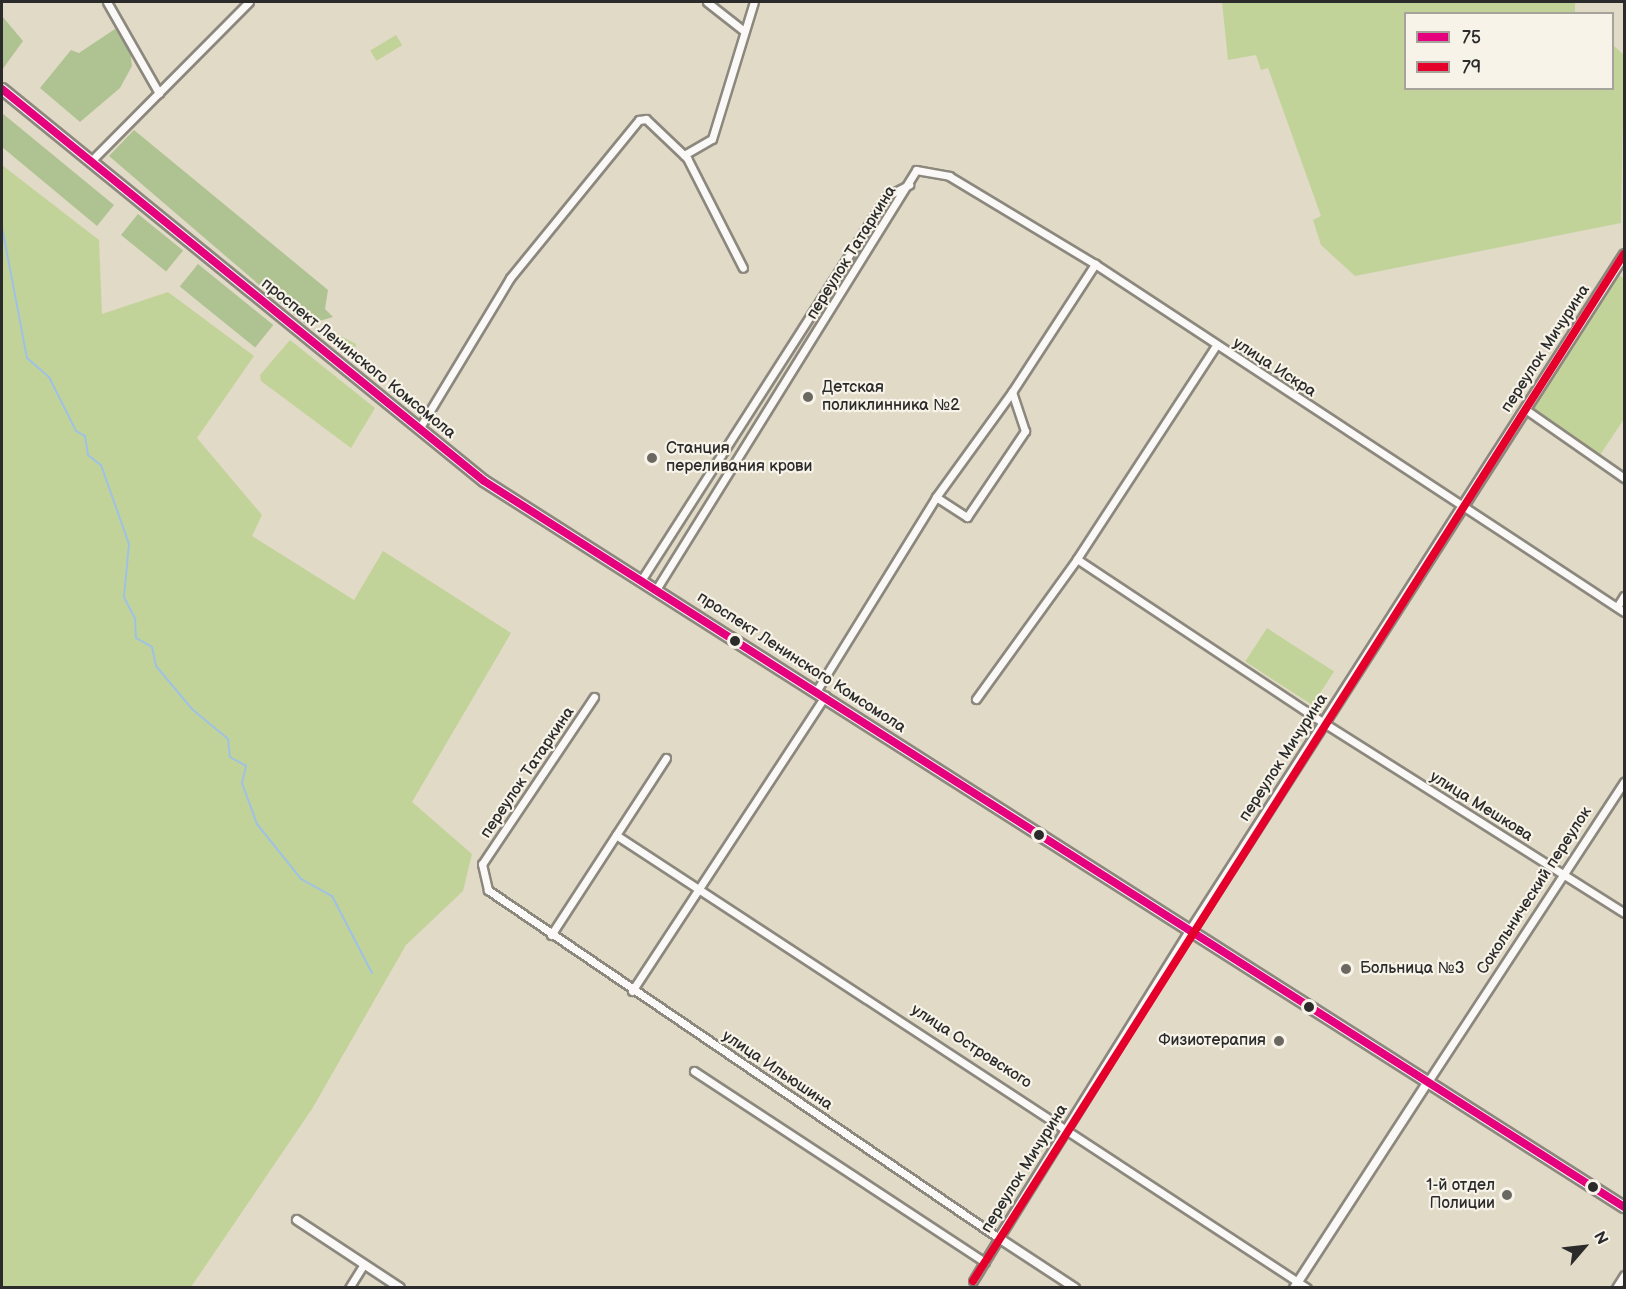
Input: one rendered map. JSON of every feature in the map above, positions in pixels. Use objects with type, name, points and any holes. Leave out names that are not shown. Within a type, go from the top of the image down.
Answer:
[{"type":"main road","name":"проспект Ленинского Комсомола","points":[[2,89],[419,429],[525,509],[657,588],[1624,1207]]},
{"type":"main road","name":"переулок Мичурина","points":[[1190,931],[1624,254]]},
{"type":"street","points":[[107,2],[159,93]]},
{"type":"street","points":[[91,161],[249,2]]},
{"type":"street","points":[[707,2],[744,31]]},
{"type":"street","points":[[684,155],[712,139],[754,2]]},
{"type":"street","points":[[419,429],[510,278],[633,126],[646,119],[684,155],[743,268]]},
{"type":"street","name":"улица Искра","points":[[909,185],[916,170],[949,176],[1095,264],[1215,347],[1624,612]]},
{"type":"street","name":"переулок Татаркина","points":[[642,579],[887,196],[909,185]]},
{"type":"street","name":"переулок Татаркина","points":[[657,588],[909,185]]},
{"type":"street","points":[[632,991],[821,693],[936,497],[1012,392],[1095,264]]},
{"type":"street","points":[[976,699],[1077,559],[1215,347]]},
{"type":"street","points":[[936,497],[967,517],[1025,431],[1012,392]]},
{"type":"street","points":[[1525,409],[1624,478]]},
{"type":"street","name":"улица Мешкова","points":[[1077,559],[1324,723],[1624,913]]},
{"type":"street","points":[[1617,607],[1624,596]]},
{"type":"street","name":"переулок Татаркина","points":[[482,864],[594,697]]},
{"type":"street","points":[[551,935],[666,758]]},
{"type":"street","name":"Сокольнический переулок","points":[[1296,1284],[1624,782]]},
{"type":"street","name":"улица Островского","points":[[616,835],[699,886],[1069,1127],[1296,1284],[1307,1287]]},
{"type":"street","name":"улица Ильюшина","points":[[482,864],[488,890],[551,935],[1075,1287]]},
{"type":"street","name":"переулок Мичурина","points":[[973,1281],[1190,931]]},
{"type":"street","points":[[694,1071],[985,1262]]},
{"type":"street","points":[[297,1220],[400,1287]]},
{"type":"street","points":[[349,1287],[364,1264]]},
{"type":"street","points":[[1616,1287],[1624,1275]]},
{"type":"green space","points":[[1222,2],[1575,2],[1575,12],[1404,12],[1404,90],[1614,90],[1614,46],[1624,55],[1621,223],[1355,276],[1321,245],[1313,220],[1321,216],[1268,68],[1261,70],[1256,55],[1228,60]]},
{"type":"green space","points":[[2,16],[23,41],[2,70]]},
{"type":"green space","points":[[115,29],[129,42],[132,66],[120,88],[80,122],[40,88],[71,50],[79,53]]},
{"type":"green space","points":[[396,35],[402,45],[376,61],[370,50]]},
{"type":"green space","points":[[2,113],[114,205],[97,226],[2,147]]},
{"type":"green space","points":[[134,130],[328,290],[325,309],[333,317],[306,325],[109,156]]},
{"type":"green space","points":[[2,165],[99,240],[102,314],[168,292],[254,356],[197,438],[262,515],[252,536],[354,600],[383,551],[511,633],[412,802],[472,854],[463,891],[406,945],[312,1109],[191,1287],[2,1287]]},
{"type":"green space","points":[[138,214],[183,251],[166,271],[121,235]]},
{"type":"green space","points":[[198,264],[273,325],[255,348],[180,287]]},
{"type":"green space","points":[[1616,274],[1624,278],[1624,419],[1600,455],[1529,409]]},
{"type":"green space","points":[[333,332],[356,344],[352,358],[326,336]]},
{"type":"green space","points":[[290,340],[375,408],[351,448],[261,381],[260,375]]},
{"type":"green space","points":[[1267,628],[1334,672],[1312,705],[1245,662]]},
{"type":"waterway","points":[[2,227],[27,358],[49,377],[76,431],[85,436],[88,455],[101,465],[129,544],[124,597],[135,619],[136,638],[152,647],[156,666],[192,709],[228,739],[230,757],[246,766],[242,783],[257,824],[301,879],[332,896],[372,973]]},
{"type":"transit line","name":"75","points":[[2,89],[484,481],[1624,1207]]},
{"type":"transit line","name":"79","points":[[973,1281],[1624,254]]},
{"type":"place","name":"Детская поликлинника №2","points":[[808,397]]},
{"type":"place","name":"Станция переливания крови","points":[[652,458]]},
{"type":"place","name":"Больница №3","points":[[1346,969]]},
{"type":"place","name":"Физиотерапия","points":[[1279,1041]]},
{"type":"place","name":"1-й отдел Полиции","points":[[1507,1195]]}]
